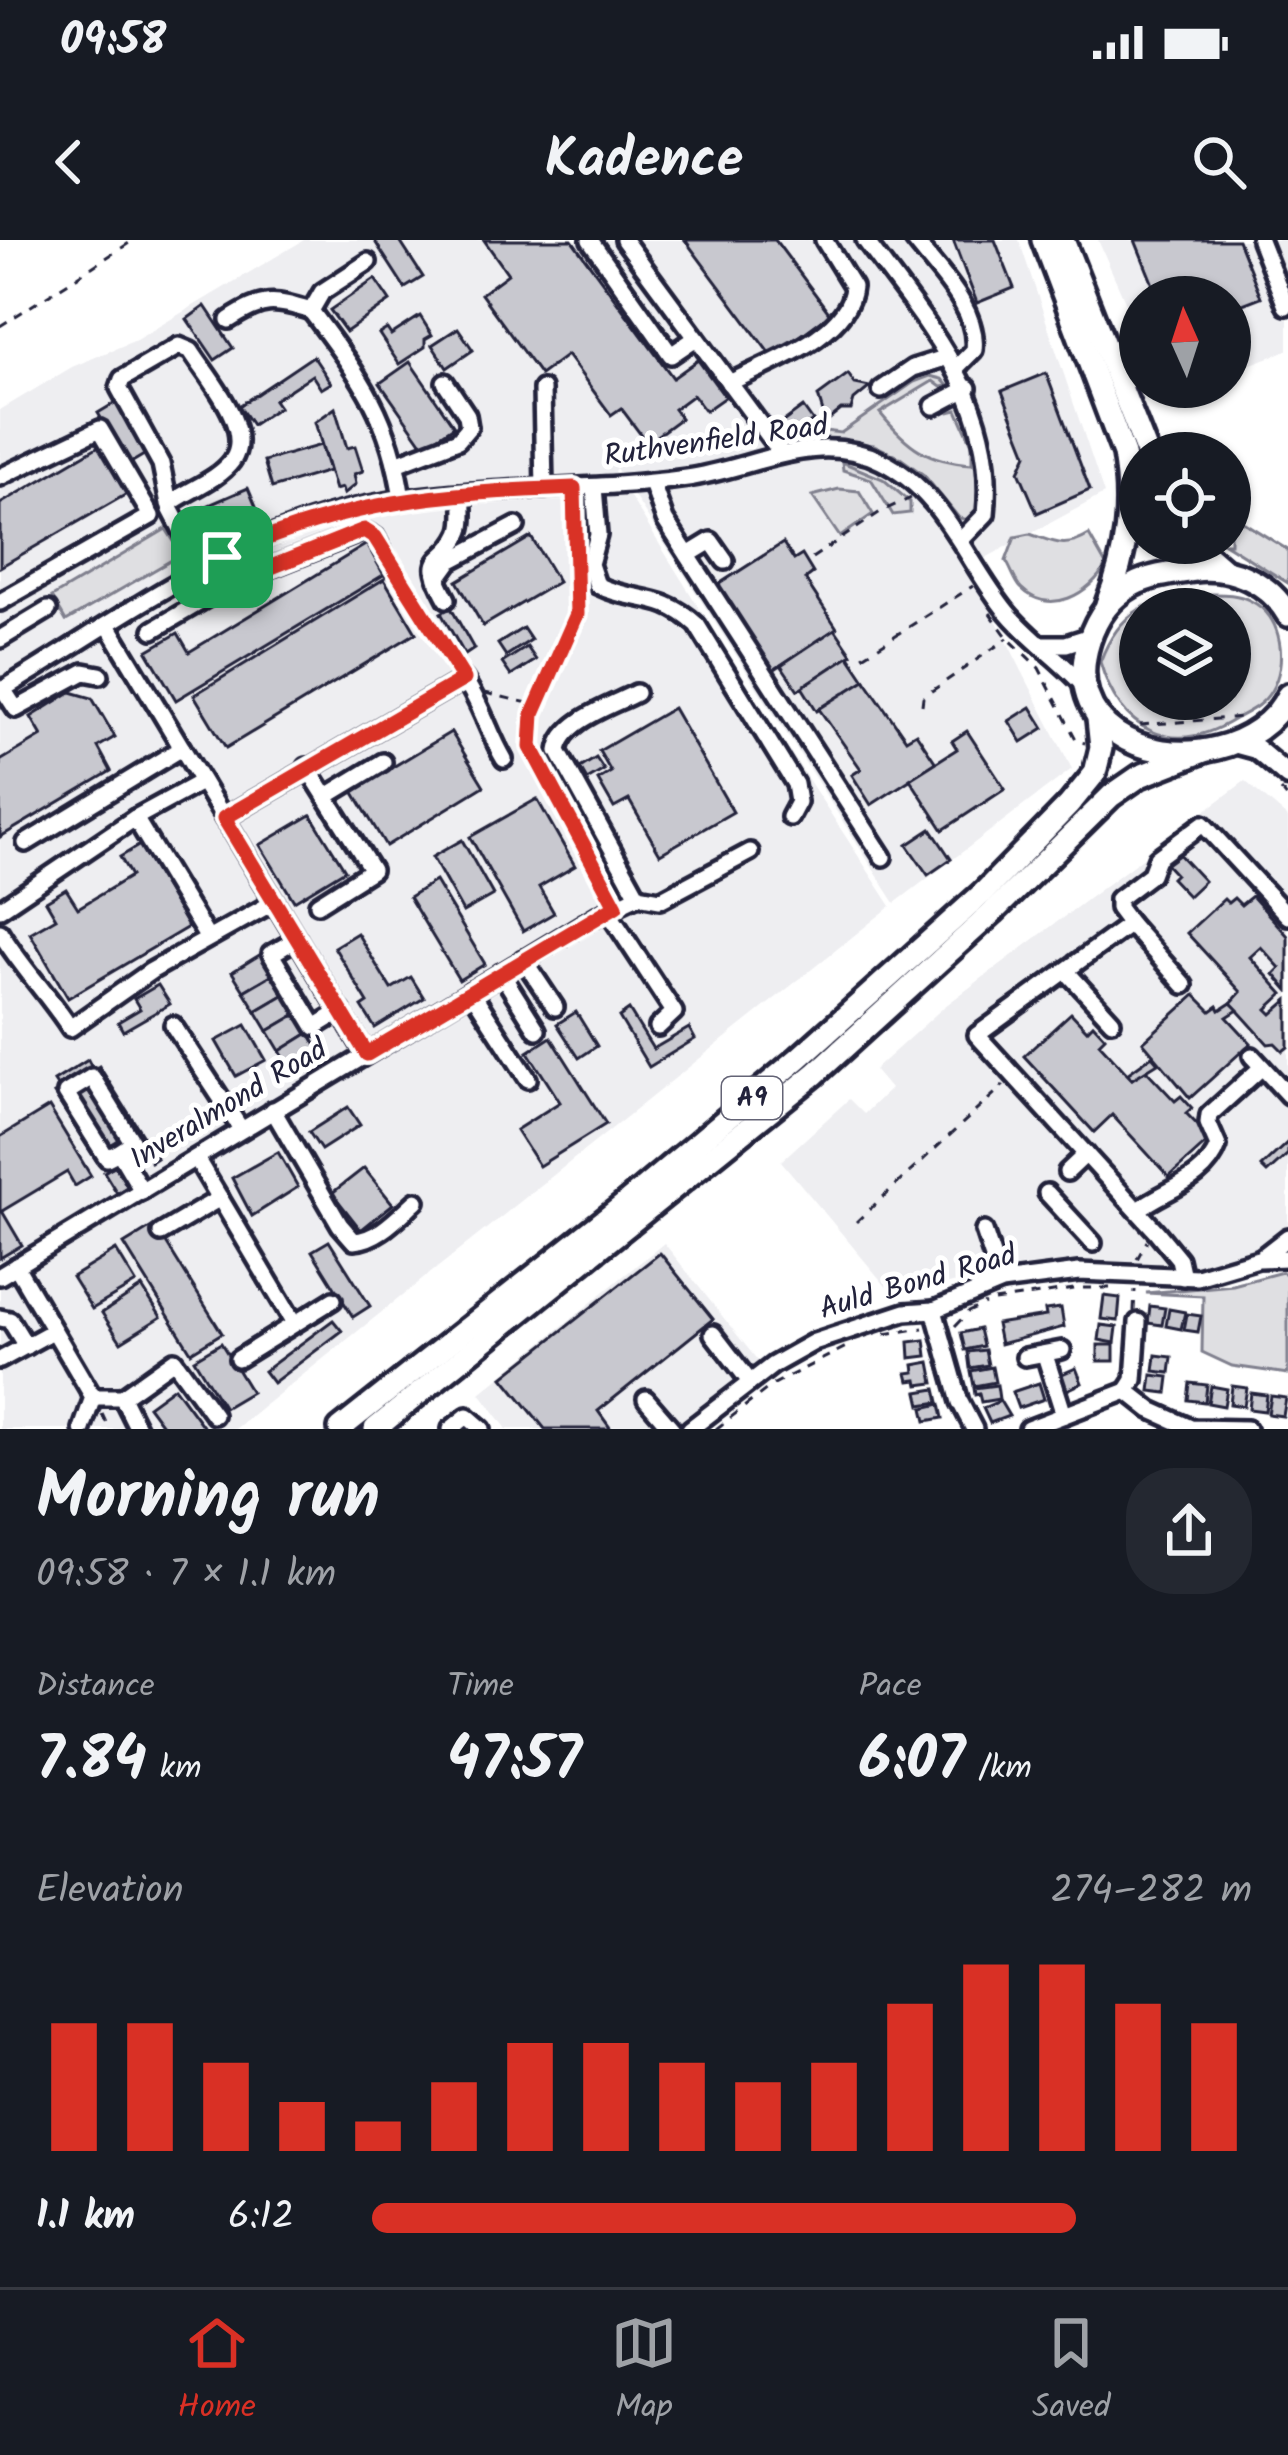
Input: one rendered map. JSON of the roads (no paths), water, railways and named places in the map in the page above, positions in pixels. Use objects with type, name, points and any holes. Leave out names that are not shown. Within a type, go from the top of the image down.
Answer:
[{"type":"highway","points":[[1043,240],[1124,454],[1130,486],[1129,529],[1120,569],[1084,656],[1085,687],[1099,718],[1130,742],[1157,752],[1204,752],[1234,743],[1264,725],[1288,695]]},
{"type":"highway","points":[[1063,240],[1139,432]]},
{"type":"highway","points":[[1217,564],[1261,585],[1288,615]]},
{"type":"highway","points":[[1107,604],[1147,580],[1224,570]]},
{"type":"highway","name":"A9","points":[[340,1429],[620,1207],[816,1043],[983,893],[1070,805],[1094,773],[1101,748],[1099,718]]},
{"type":"highway","name":"A9","points":[[375,1429],[815,1074],[993,912],[1111,796],[1140,776],[1204,752]]},
{"type":"main road","points":[[1234,743],[1256,748],[1280,777]]},
{"type":"street","points":[[590,240],[671,355],[695,338]]},
{"type":"street","points":[[624,240],[782,454]]},
{"type":"street","points":[[728,383],[790,356],[848,305],[853,286],[824,240]]},
{"type":"street","points":[[865,240],[968,388],[987,464],[988,502],[982,522],[961,540]]},
{"type":"street","points":[[880,390],[913,368],[952,363],[974,350],[962,302],[914,240]]},
{"type":"street","points":[[1260,240],[1282,280],[1286,306]]},
{"type":"street","points":[[311,311],[322,292],[368,262]]},
{"type":"street","points":[[230,320],[268,301],[311,311],[376,405],[402,499]]},
{"type":"street","points":[[169,504],[230,463],[238,442],[237,425],[191,351],[179,346],[119,384],[161,464],[169,504],[202,569]]},
{"type":"street","points":[[396,464],[458,440],[469,427],[467,415],[445,382]]},
{"type":"street","points":[[934,406],[968,388]]},
{"type":"street","points":[[542,389],[544,489]]},
{"type":"street","points":[[0,477],[100,430],[151,516],[0,602]]},
{"type":"street","name":"Ruthvenfield Road","points":[[2,690],[222,557],[303,523],[402,499],[652,483],[819,447],[877,458],[910,477],[961,540],[1004,609],[1085,687]]},
{"type":"street","points":[[652,483],[660,511],[883,857]]},
{"type":"street","points":[[594,487],[598,535],[590,564],[597,584],[616,594],[677,606],[697,625],[795,784],[798,802],[790,817]]},
{"type":"street","points":[[447,599],[434,566],[462,531],[463,494]]},
{"type":"street","points":[[436,579],[450,561],[516,526]]},
{"type":"street","points":[[153,630],[234,582],[364,530],[375,537],[392,568]]},
{"type":"street","points":[[688,555],[711,541],[724,561]]},
{"type":"street","points":[[222,557],[234,582]]},
{"type":"street","points":[[0,639],[48,610]]},
{"type":"street","name":"Inveralmond Road","points":[[0,1276],[367,1054],[108,625]]},
{"type":"street","points":[[1039,644],[1066,644],[1090,636]]},
{"type":"street","points":[[2,690],[16,709],[84,672],[100,675]]},
{"type":"street","points":[[224,818],[464,679],[481,703],[489,732],[504,759]]},
{"type":"street","points":[[636,693],[569,729],[560,738],[558,751],[638,896]]},
{"type":"street","points":[[26,843],[182,748]]},
{"type":"street","points":[[327,796],[383,763]]},
{"type":"street","points":[[307,767],[371,870],[318,904]]},
{"type":"street","points":[[0,909],[135,818],[201,782]]},
{"type":"street","points":[[135,818],[207,937]]},
{"type":"street","points":[[1184,985],[1130,924],[1118,908],[1118,899],[1151,874],[1157,858],[1203,824],[1288,916]]},
{"type":"street","points":[[367,1054],[612,908],[638,896],[661,899],[750,852]]},
{"type":"street","points":[[0,932],[23,971],[46,991],[70,1028],[151,970],[274,902]]},
{"type":"street","points":[[612,908],[674,1012],[658,1027]]},
{"type":"street","points":[[1130,924],[977,1035],[1138,1210],[1179,1259],[1183,1277]]},
{"type":"street","points":[[297,939],[271,954],[290,986],[315,1027],[340,1011]]},
{"type":"street","points":[[524,959],[555,1007]]},
{"type":"street","points":[[290,986],[316,971]]},
{"type":"street","points":[[1067,972],[1112,1021]]},
{"type":"street","points":[[501,973],[537,1030]]},
{"type":"street","points":[[471,991],[528,1079]]},
{"type":"street","points":[[173,1025],[241,1129]]},
{"type":"street","points":[[1138,1210],[1175,1190],[1213,1160],[1218,1145],[1209,1115],[1257,1061],[1288,1095]]},
{"type":"street","points":[[92,1077],[134,1143],[119,1152],[107,1159],[66,1094],[92,1077]]},
{"type":"street","points":[[273,1111],[354,1241],[364,1241],[387,1227],[416,1201]]},
{"type":"street","points":[[119,1152],[142,1191]]},
{"type":"street","points":[[1067,1172],[1086,1154]]},
{"type":"street","points":[[196,1158],[294,1323]]},
{"type":"street","points":[[1047,1193],[1093,1243]]},
{"type":"street","points":[[160,1234],[220,1198]]},
{"type":"street","points":[[984,1231],[1001,1282]]},
{"type":"street","name":"Auld Bond Road","points":[[1258,1259],[1288,1237]]},
{"type":"street","name":"Auld Bond Road","points":[[691,1429],[792,1354],[842,1330],[904,1312],[934,1310],[1001,1282],[1079,1272],[1210,1275],[1258,1259],[1288,1258]]},
{"type":"street","points":[[16,1266],[93,1396]]},
{"type":"street","points":[[238,1359],[333,1300]]},
{"type":"street","points":[[934,1310],[960,1402],[974,1429]]},
{"type":"street","points":[[0,1318],[10,1320],[26,1346]]},
{"type":"street","points":[[1028,1429],[1127,1391],[1134,1380],[1138,1322]]},
{"type":"street","points":[[0,1360],[53,1331]]},
{"type":"street","points":[[713,1334],[750,1382]]},
{"type":"street","points":[[1025,1357],[1062,1350]]},
{"type":"street","points":[[1045,1355],[1064,1415]]},
{"type":"street","points":[[93,1396],[122,1396],[174,1360],[214,1414]]},
{"type":"street","points":[[1127,1391],[1151,1410],[1191,1428],[1246,1429]]},
{"type":"street","points":[[82,1429],[93,1396]]},
{"type":"street","points":[[122,1396],[138,1429]]},
{"type":"street","points":[[646,1400],[672,1429]]},
{"type":"street","points":[[451,1429],[467,1416],[482,1429]]}]
